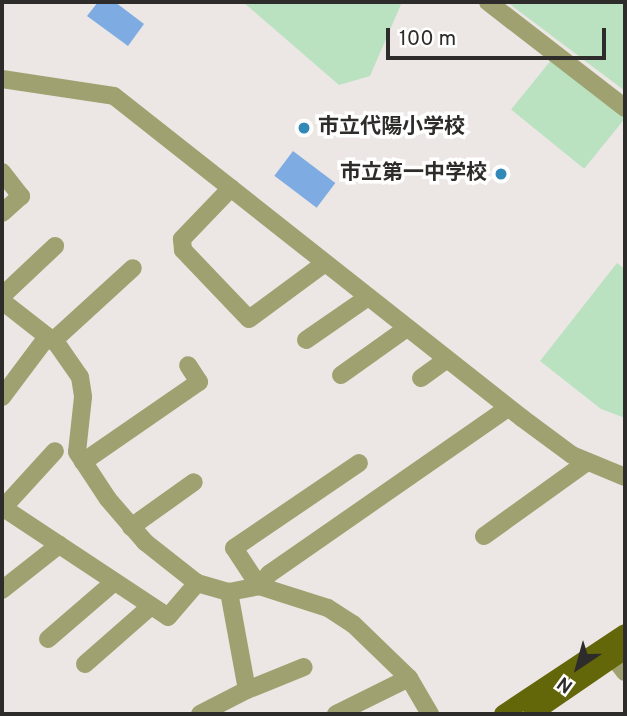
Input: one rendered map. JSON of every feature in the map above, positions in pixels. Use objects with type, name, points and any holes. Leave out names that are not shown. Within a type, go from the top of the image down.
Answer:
[{"type":"main road","points":[[503,714],[625,633]]},
{"type":"main road","points":[[532,714],[621,660]]},
{"type":"street","points":[[488,2],[625,108]]},
{"type":"street","points":[[2,79],[114,96],[508,408],[587,462],[625,477]]},
{"type":"street","points":[[2,172],[21,196],[2,213]]},
{"type":"street","points":[[231,188],[182,239],[183,250],[249,318],[325,263]]},
{"type":"street","points":[[2,296],[55,246]]},
{"type":"street","points":[[2,397],[50,339],[134,268]]},
{"type":"street","points":[[306,340],[368,297]]},
{"type":"street","points":[[2,301],[50,339],[80,377],[83,397],[76,452],[131,527],[197,583],[229,592],[259,586],[328,608],[353,624],[409,678],[430,714]]},
{"type":"street","points":[[341,375],[407,328]]},
{"type":"street","points":[[421,378],[447,359]]},
{"type":"street","points":[[83,462],[199,382],[188,365]]},
{"type":"street","points":[[259,586],[270,574],[508,408]]},
{"type":"street","points":[[55,451],[2,507],[168,617],[197,583]]},
{"type":"street","points":[[484,536],[587,462]]},
{"type":"street","points":[[259,586],[234,548],[359,463]]},
{"type":"street","points":[[131,527],[194,482]]},
{"type":"street","points":[[2,590],[59,545]]},
{"type":"street","points":[[48,639],[113,583]]},
{"type":"street","points":[[229,592],[247,690]]},
{"type":"street","points":[[85,664],[151,607]]},
{"type":"street","points":[[200,714],[247,690],[304,667]]},
{"type":"street","points":[[336,714],[409,678]]},
{"type":"green space","points":[[243,2],[402,2],[370,76],[339,85]]},
{"type":"green space","points":[[507,2],[625,2],[625,91]]},
{"type":"green space","points":[[552,59],[625,118],[584,169],[511,110]]},
{"type":"green space","points":[[617,263],[625,269],[625,418],[601,409],[540,361]]},
{"type":"water","points":[[98,2],[115,2],[144,24],[128,46],[87,16]]},
{"type":"water","points":[[293,151],[335,183],[317,208],[274,176]]},
{"type":"place","name":"市立代陽小学校","points":[[304,128]]},
{"type":"place","name":"市立第一中学校","points":[[501,174]]}]
